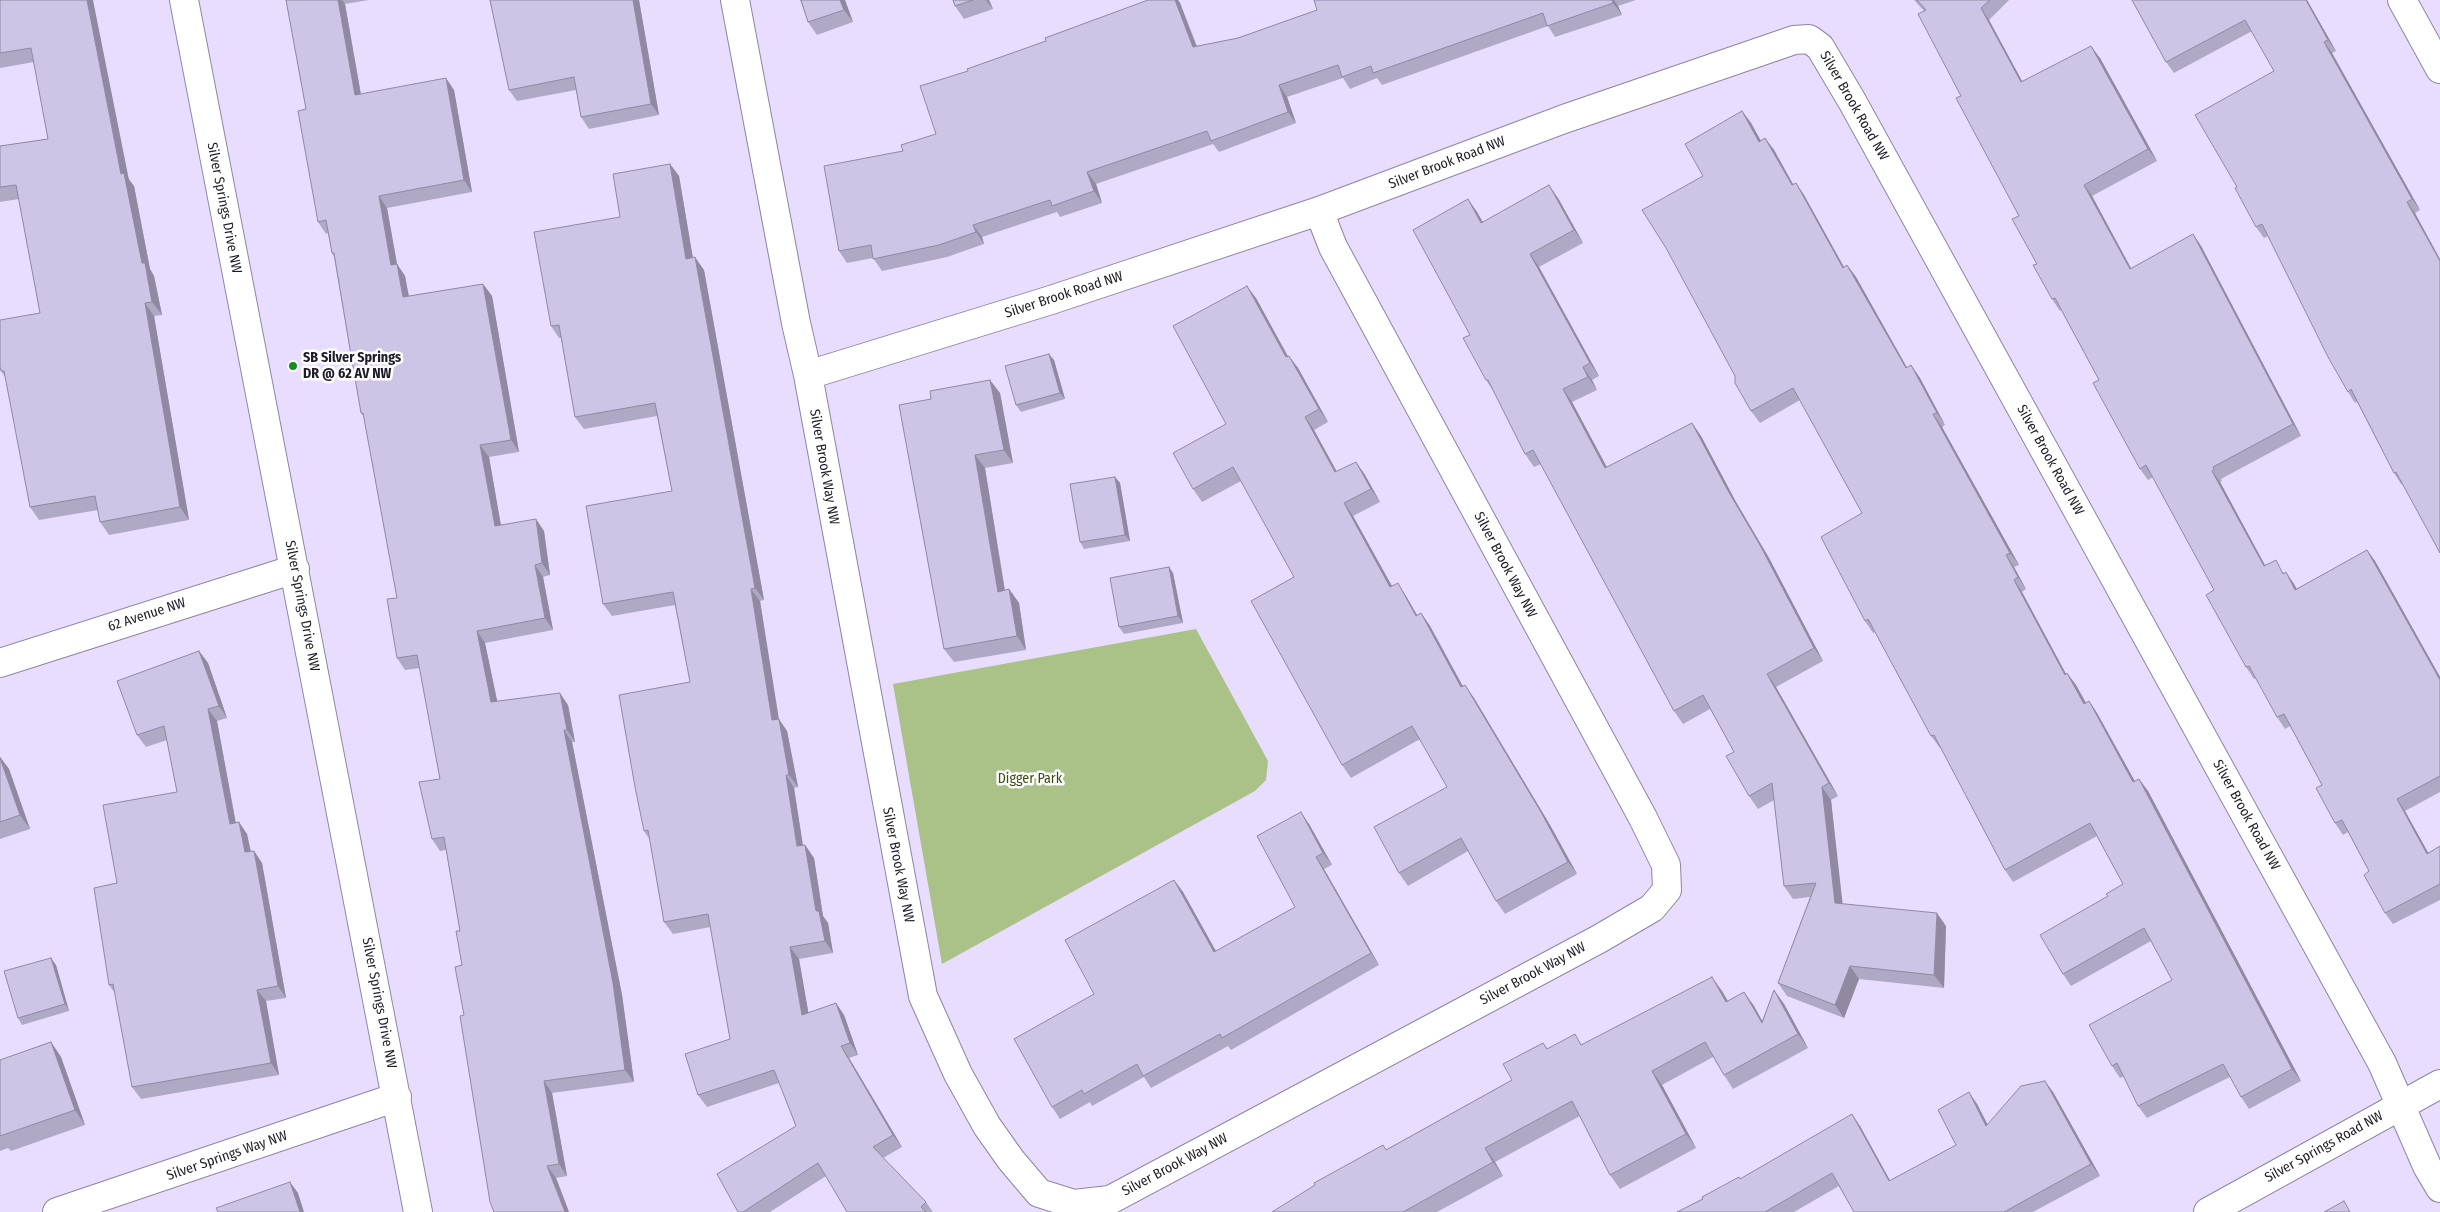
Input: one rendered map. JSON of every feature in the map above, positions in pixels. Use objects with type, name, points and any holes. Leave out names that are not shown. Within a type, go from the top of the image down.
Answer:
[{"type":"street","name":"Silver Springs Drive NW","points":[[184,0],[418,1212]]},
{"type":"street","name":"Silver Brook Way NW","points":[[736,0],[794,314],[808,375],[923,996],[958,1074],[987,1126],[1011,1160],[1039,1193],[1074,1204],[1110,1200],[1599,939],[1652,908],[1667,890],[1666,865],[1642,818],[1332,247],[1319,212]]},
{"type":"street","points":[[2402,0],[2440,69]]},
{"type":"street","name":"Silver Brook Road NW","points":[[808,375],[1042,303],[1319,212],[1564,119],[1794,40],[1809,39],[1820,47],[1852,101],[2377,1054],[2427,1166],[2440,1188]]},
{"type":"street","name":"62 Avenue NW","points":[[0,663],[294,569]]},
{"type":"street","name":"Silver Springs Road NW","points":[[2208,1212],[2440,1084]]},
{"type":"street","name":"Silver Springs Way NW","points":[[57,1212],[397,1097]]},
{"type":"green space","name":"Digger Park","points":[[1196,629],[1268,761],[1266,780],[1255,791],[942,964],[893,684]]},
{"type":"building","points":[[0,0],[87,0],[121,174],[124,173],[142,263],[145,263],[152,302],[145,303],[180,507],[100,522],[95,496],[30,507],[4,371],[1,371],[0,366],[0,320],[40,313],[16,185],[0,187],[0,146],[48,139],[31,48],[0,53]]},
{"type":"building","points":[[286,0],[338,0],[355,95],[446,78],[464,180],[379,196],[391,265],[397,264],[403,297],[483,284],[511,440],[480,445],[495,526],[536,519],[542,563],[535,565],[545,618],[477,631],[491,702],[560,693],[567,730],[564,730],[613,983],[625,1070],[544,1081],[559,1164],[547,1166],[565,1212],[494,1212],[490,1202],[460,1016],[464,1015],[455,967],[462,965],[456,931],[460,931],[444,837],[432,839],[419,782],[440,779],[417,655],[397,658],[387,599],[397,598],[363,413],[361,413],[334,253],[332,253],[326,220],[318,222],[298,111],[306,109]]},
{"type":"building","points":[[490,0],[633,0],[651,104],[581,117],[574,77],[509,90]]},
{"type":"building","points":[[801,0],[840,0],[844,10],[808,22]]},
{"type":"building","points":[[953,0],[973,0],[955,6]]},
{"type":"building","points":[[1148,0],[1175,0],[1193,47],[1238,38],[1317,10],[1314,0],[1612,0],[1613,3],[1547,26],[1543,13],[1373,73],[1371,66],[1342,77],[1338,65],[1279,85],[1288,112],[1211,141],[1207,131],[1087,172],[1094,191],[1052,206],[1050,200],[973,225],[976,232],[939,245],[873,259],[871,245],[839,251],[824,166],[903,151],[901,145],[936,134],[920,86],[968,71],[967,69],[1046,41],[1045,38]]},
{"type":"building","points":[[1917,0],[1990,0],[1981,8],[2021,82],[2091,46],[2148,149],[2084,185],[2130,269],[2193,234],[2293,424],[2213,467],[2212,471],[2264,566],[2276,560],[2283,574],[2286,572],[2295,590],[2367,550],[2440,680],[2440,776],[2397,799],[2427,854],[2440,846],[2440,884],[2385,913],[2364,875],[2369,871],[2342,820],[2335,823],[2316,788],[2322,785],[2284,714],[2277,717],[2249,666],[2246,667],[2206,595],[2214,590],[2146,465],[2140,469],[2093,383],[2099,380],[2055,298],[2052,299],[2033,265],[2037,264],[2012,219],[2019,216],[1956,98],[1961,96],[1918,14],[1926,10]]},
{"type":"building","points":[[2132,0],[2306,0],[2328,40],[2324,42],[2412,199],[2407,202],[2440,261],[2440,553],[2396,472],[2394,473],[2351,389],[2348,392],[2328,357],[2262,224],[2256,227],[2235,188],[2237,187],[2195,115],[2274,71],[2245,20],[2166,62]]},
{"type":"building","points":[[1742,111],[1759,142],[1765,138],[1792,185],[1796,183],[1843,268],[1847,265],[1906,368],[1911,365],[1937,413],[1933,414],[2010,553],[2006,555],[2018,577],[2014,580],[2065,675],[2067,673],[2084,704],[2089,701],[2133,782],[2139,779],[2292,1069],[2241,1097],[2223,1064],[2138,1106],[2117,1063],[2112,1066],[2089,1025],[2172,980],[2144,928],[2063,974],[2040,935],[2108,896],[2106,894],[2123,884],[2090,823],[2005,870],[1934,735],[1931,736],[1868,619],[1865,621],[1821,537],[1862,513],[1793,388],[1751,411],[1735,383],[1735,376],[1666,248],[1642,210],[1703,176],[1685,144]]},
{"type":"building","points":[[670,164],[686,259],[695,257],[755,588],[751,589],[772,720],[779,719],[789,775],[786,775],[797,846],[805,845],[816,911],[819,911],[825,941],[790,947],[802,1015],[836,1003],[850,1043],[841,1046],[893,1135],[873,1147],[926,1202],[921,1207],[926,1212],[847,1212],[818,1163],[743,1212],[738,1212],[717,1174],[796,1126],[774,1070],[698,1095],[685,1054],[730,1039],[708,914],[664,922],[648,830],[644,831],[635,787],[619,695],[690,682],[673,592],[603,604],[586,506],[672,491],[655,403],[575,417],[559,325],[551,326],[534,232],[620,217],[613,174]]},
{"type":"building","points":[[1549,185],[1574,230],[1530,254],[1590,363],[1583,367],[1588,377],[1563,389],[1605,468],[1692,423],[1727,489],[1760,545],[1814,648],[1767,674],[1829,783],[1822,787],[1835,903],[1937,913],[1934,975],[1850,966],[1835,1005],[1778,983],[1816,883],[1784,886],[1772,783],[1749,796],[1726,756],[1734,752],[1703,695],[1674,711],[1533,450],[1525,454],[1488,380],[1486,380],[1463,338],[1470,335],[1413,230],[1468,199],[1481,223]]},
{"type":"building","points":[[1247,286],[1286,357],[1289,356],[1319,409],[1305,417],[1335,472],[1356,462],[1371,489],[1344,503],[1390,587],[1398,583],[1416,616],[1421,613],[1461,687],[1465,685],[1541,812],[1568,862],[1496,901],[1461,838],[1399,873],[1374,827],[1447,787],[1412,726],[1342,765],[1251,601],[1294,577],[1233,467],[1193,489],[1173,453],[1226,424],[1173,326]]},
{"type":"building","points":[[1049,354],[1060,393],[1016,405],[1005,366]]},
{"type":"building","points":[[990,380],[1004,450],[975,455],[998,592],[1009,589],[1017,636],[944,649],[899,405],[931,399],[930,391]]},
{"type":"building","points":[[1115,477],[1125,535],[1080,542],[1070,484]]},
{"type":"building","points":[[1169,567],[1178,616],[1119,627],[1110,578]]},
{"type":"building","points":[[199,651],[219,706],[208,709],[230,824],[239,822],[245,852],[254,851],[263,900],[278,986],[257,990],[271,1063],[132,1087],[113,984],[109,985],[94,888],[117,883],[103,805],[177,792],[164,726],[137,735],[117,681]]},
{"type":"building","points":[[0,758],[20,815],[0,822]]},
{"type":"building","points":[[1301,812],[1323,853],[1316,857],[1371,953],[1222,1038],[1220,1034],[1143,1076],[1137,1064],[1084,1094],[1082,1090],[1052,1107],[1014,1039],[1094,994],[1065,940],[1174,880],[1214,952],[1295,907],[1257,836]]},
{"type":"building","points":[[51,958],[65,1004],[18,1018],[4,971]]},
{"type":"building","points":[[1712,977],[1726,1002],[1744,992],[1762,1023],[1774,990],[1798,1034],[1724,1075],[1705,1042],[1652,1071],[1686,1134],[1610,1175],[1572,1101],[1485,1148],[1493,1162],[1403,1212],[1272,1212],[1315,1185],[1314,1183],[1383,1145],[1386,1150],[1512,1080],[1503,1064],[1543,1043],[1547,1049],[1575,1034],[1581,1045]]},
{"type":"building","points":[[51,1042],[75,1110],[0,1136],[0,1060]]},
{"type":"building","points":[[2045,1081],[2091,1164],[2004,1212],[1854,1212],[1832,1173],[1765,1212],[1677,1212],[1739,1177],[1740,1179],[1852,1114],[1889,1181],[1956,1145],[1938,1110],[1969,1092],[1986,1126],[2021,1086]]},
{"type":"building","points":[[290,1182],[300,1212],[218,1212],[216,1208]]},
{"type":"building","points":[[2344,1201],[2350,1212],[2324,1212]]},
{"type":"place","name":"SB Silver Springs DR @ 62 AV NW","points":[[293,366]]}]
